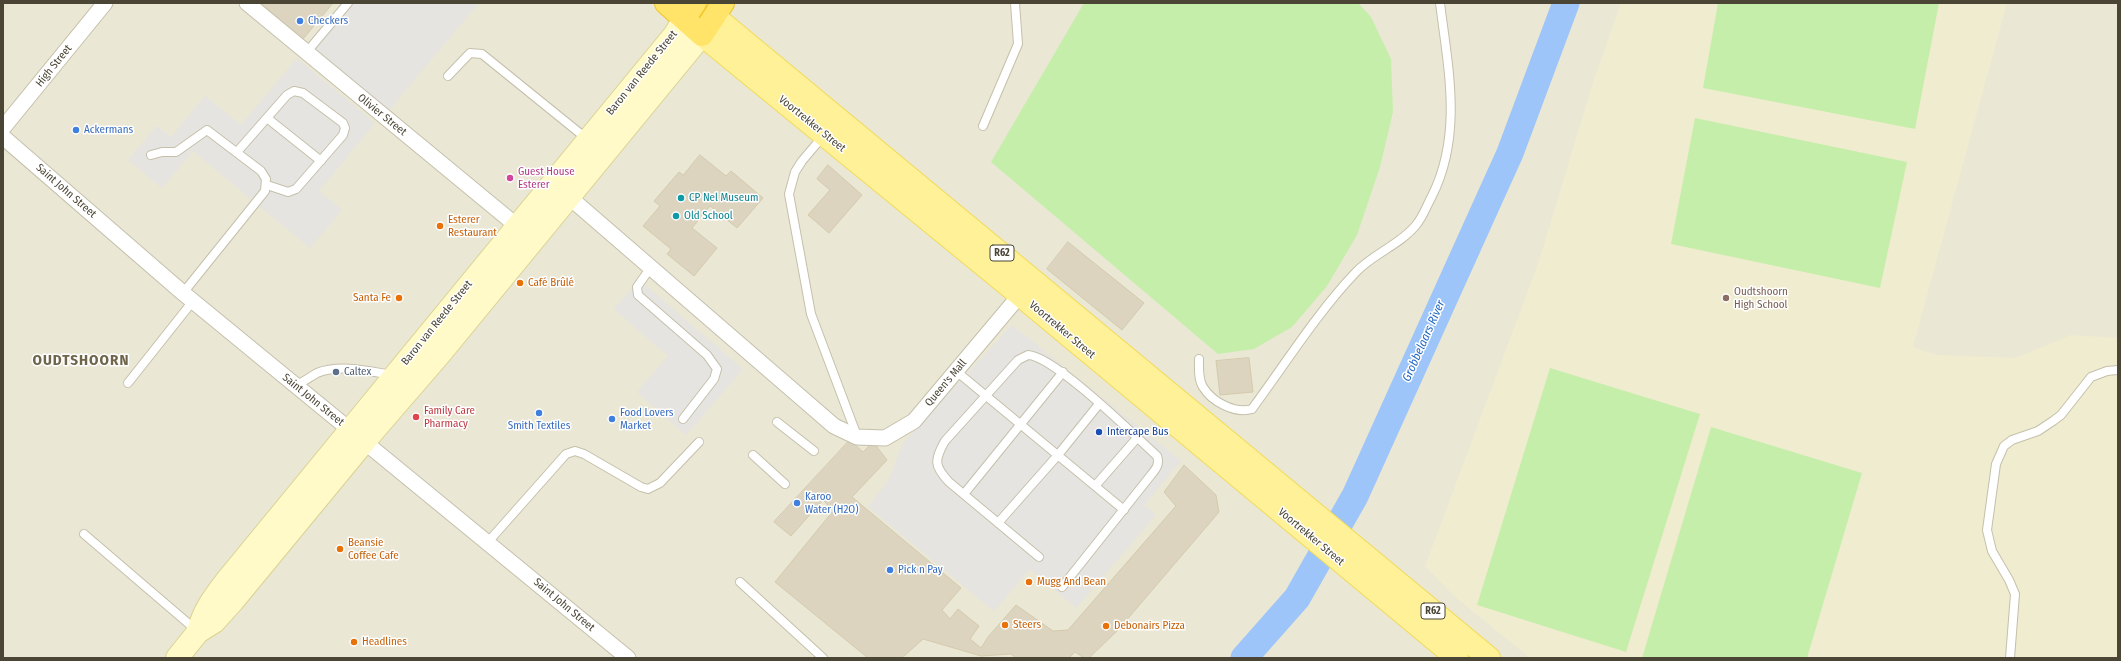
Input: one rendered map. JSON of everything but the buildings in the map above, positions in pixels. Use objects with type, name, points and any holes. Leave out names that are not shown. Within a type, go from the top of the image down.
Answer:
[{"type":"highway","name":"Voortrekker Street","points":[[666,3],[690,11],[702,35]]},
{"type":"highway","points":[[702,35],[713,8]]},
{"type":"main road","name":"Voortrekker Street","points":[[713,8],[1273,505],[1457,658]]},
{"type":"main road","name":"Baron van Reede Street","points":[[177,658],[198,632],[214,622],[357,436],[394,375],[675,34],[690,11]]},
{"type":"main road","name":"Baron van Reede Street","points":[[357,436],[440,354],[568,196],[702,35]]},
{"type":"main road","name":"Voortrekker Street","points":[[702,35],[825,135],[1027,287],[1288,490],[1489,658]]},
{"type":"street","name":"High Street","points":[[3,128],[106,3]]},
{"type":"street","name":"Olivier Street","points":[[247,3],[517,226]]},
{"type":"street","name":"Saint John Street","points":[[3,137],[188,297],[628,658]]},
{"type":"street","name":"Queen's Mall","points":[[568,196],[834,426],[858,437],[885,438],[914,421],[1027,287]]},
{"type":"lane","points":[[306,53],[348,3]]},
{"type":"lane","points":[[983,126],[1018,44],[1015,3]]},
{"type":"lane","points":[[1199,359],[1199,374],[1203,387],[1210,395],[1218,402],[1234,410],[1244,411],[1252,409],[1315,323],[1356,272],[1416,226],[1437,186],[1444,168],[1450,136],[1451,95],[1440,3]]},
{"type":"lane","points":[[448,76],[470,53],[482,54],[588,140]]},
{"type":"lane","points":[[237,152],[287,95],[298,91],[343,123],[345,128],[343,135],[300,186],[288,192],[267,185]]},
{"type":"lane","points":[[267,118],[321,161]]},
{"type":"lane","points":[[128,383],[267,185],[266,179],[261,171],[207,130],[176,152],[162,152],[150,155]]},
{"type":"lane","points":[[825,135],[802,161],[795,172],[789,194],[811,314],[858,437]]},
{"type":"lane","points":[[650,267],[637,287],[638,295],[707,355],[717,369],[714,378],[683,418]]},
{"type":"lane","points":[[1039,557],[964,494],[940,472],[936,463],[937,454],[945,441],[1018,360],[1028,354],[1041,358],[1063,372],[1157,456],[1158,460],[1157,467],[1062,587]]},
{"type":"lane","points":[[296,386],[317,374],[328,370],[363,370],[394,375]]},
{"type":"lane","points":[[2010,658],[2015,594],[2009,580],[1992,551],[1987,530],[1998,460],[2004,446],[2012,440],[2038,430],[2061,415],[2091,377],[2107,371],[2118,370]]},
{"type":"lane","points":[[956,371],[1124,510]]},
{"type":"lane","points":[[964,494],[1063,372]]},
{"type":"lane","points":[[998,522],[1058,455],[1099,404]]},
{"type":"lane","points":[[777,422],[814,451]]},
{"type":"lane","points":[[1096,486],[1137,438]]},
{"type":"lane","points":[[488,542],[566,454],[575,451],[584,454],[641,487],[648,489],[660,483],[699,442]]},
{"type":"lane","points":[[753,455],[785,484]]},
{"type":"lane","points":[[84,534],[198,632]]},
{"type":"lane","points":[[740,582],[824,658]]},
{"type":"shaded area","name":"OUDTSHOORN","points":[[3,3],[2118,3],[2118,658],[3,658]]},
{"type":"shaded area","points":[[344,3],[479,3],[389,110],[309,44]]},
{"type":"shaded area","name":"Oudtshoorn High School","points":[[1621,3],[2007,3],[1913,347],[1937,355],[2016,358],[2071,335],[2118,338],[2118,658],[1530,658],[1454,596],[1425,566],[1539,261],[1594,79]]},
{"type":"shaded area","points":[[297,58],[375,123],[319,191],[342,210],[310,248],[193,151],[162,188],[128,160],[157,126],[171,137],[205,96],[241,125]]},
{"type":"shaded area","points":[[639,280],[743,369],[686,435],[637,392],[668,356],[614,309]]},
{"type":"shaded area","points":[[1012,325],[1181,461],[1144,505],[1156,515],[1076,608],[1030,569],[994,611],[868,507],[888,481],[903,443]]},
{"type":"green space","points":[[1084,3],[1358,3],[1371,17],[1391,59],[1393,112],[1380,167],[1357,235],[1327,286],[1292,327],[1254,349],[1218,354],[991,162]]},
{"type":"green space","points":[[1718,3],[1939,3],[1915,129],[1703,88]]},
{"type":"green space","points":[[1695,118],[1907,162],[1880,288],[1671,244]]},
{"type":"green space","points":[[1550,368],[1700,414],[1626,652],[1477,605]]},
{"type":"green space","points":[[1711,427],[1862,473],[1807,658],[1642,658]]},
{"type":"waterway","name":"Grobbelaars River","points":[[1244,658],[1297,598],[1355,496],[1510,153],[1566,3]]},
{"type":"place","name":"Checkers","points":[[300,21]]},
{"type":"place","name":"Ackermans","points":[[76,130]]},
{"type":"place","name":"Guest House Esterer","points":[[510,178]]},
{"type":"place","name":"CP Nel Museum","points":[[681,198]]},
{"type":"place","name":"Old School","points":[[676,216]]},
{"type":"place","name":"Esterer Restaurant","points":[[440,226]]},
{"type":"place","name":"Café Brûlé","points":[[520,283]]},
{"type":"place","name":"Santa Fe","points":[[399,298]]},
{"type":"place","name":"Oudtshoorn High School","points":[[1726,298]]},
{"type":"place","name":"Caltex","points":[[336,372]]},
{"type":"place","name":"Smith Textiles","points":[[539,413]]},
{"type":"place","name":"Family Care Pharmacy","points":[[416,417]]},
{"type":"place","name":"Food Lovers Market","points":[[612,419]]},
{"type":"place","name":"Intercape Bus","points":[[1099,432]]},
{"type":"place","name":"Karoo Water (H2O)","points":[[797,503]]},
{"type":"place","name":"Beansie Coffee Cafe","points":[[340,549]]},
{"type":"place","name":"Pick n Pay","points":[[890,570]]},
{"type":"place","name":"Mugg And Bean","points":[[1029,582]]},
{"type":"place","name":"Steers","points":[[1005,625]]},
{"type":"place","name":"Debonairs Pizza","points":[[1106,626]]},
{"type":"place","name":"Headlines","points":[[354,642]]},
{"type":"district","name":"OUDTSHOORN","points":[[81,361]]}]
